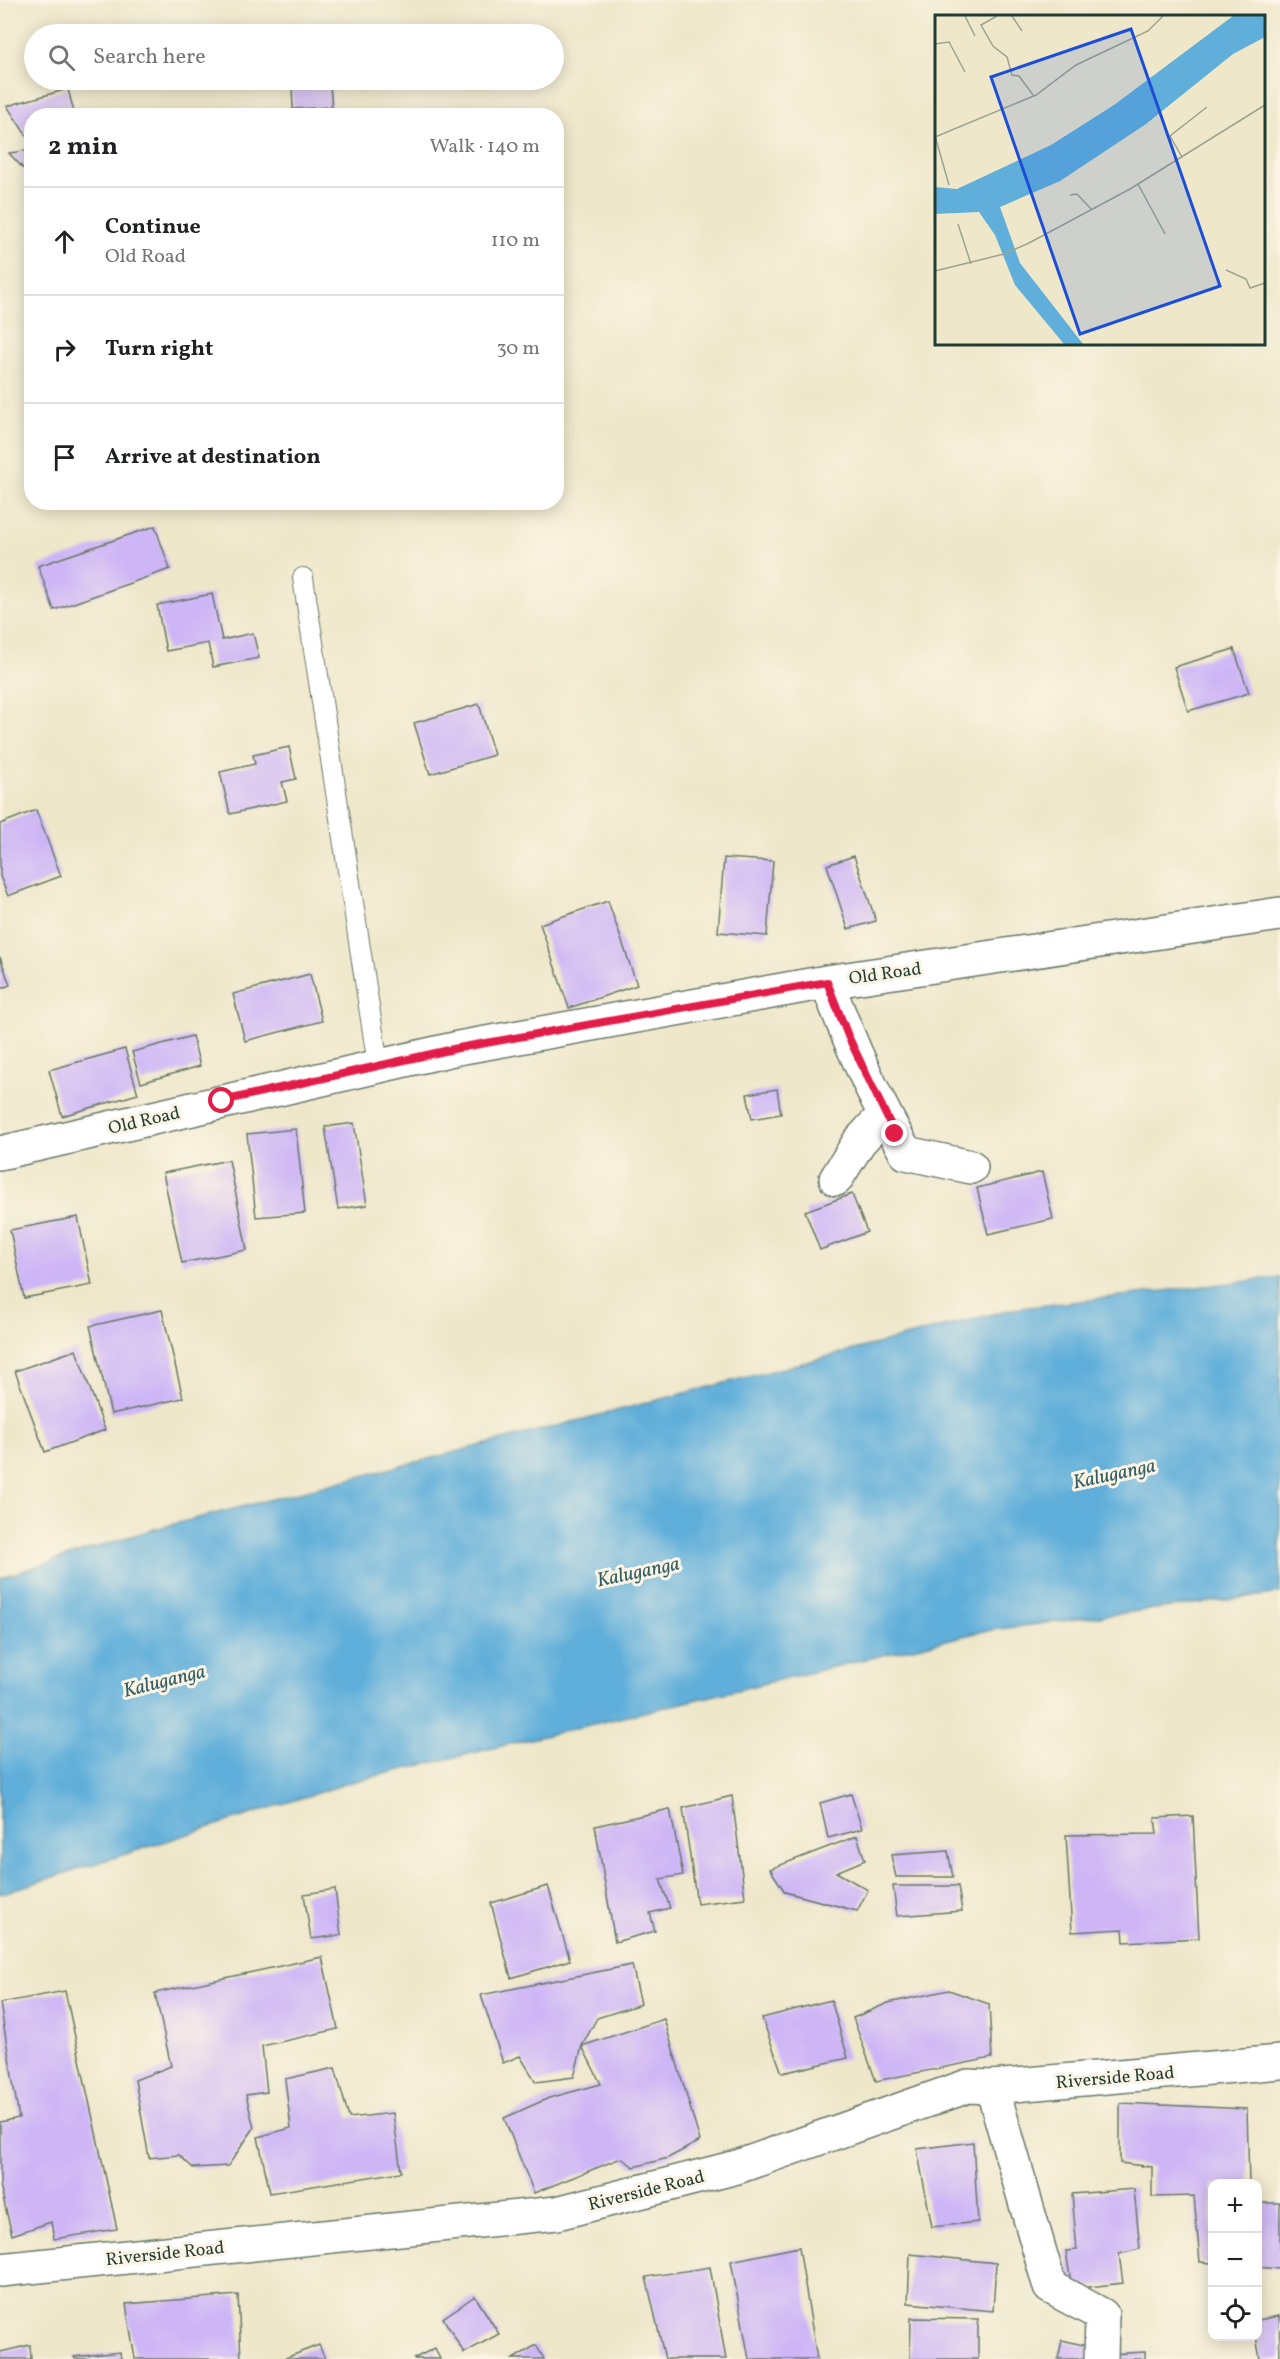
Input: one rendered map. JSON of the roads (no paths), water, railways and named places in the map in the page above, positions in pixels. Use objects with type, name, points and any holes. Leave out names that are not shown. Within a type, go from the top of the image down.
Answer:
[{"type":"street","name":"Old Road","points":[[0,1153],[458,1048],[827,982],[1280,914]]},
{"type":"street","points":[[827,982],[848,1036],[884,1115],[906,1153],[970,1167]]},
{"type":"street","points":[[836,1179],[859,1142],[884,1115]]},
{"type":"street","name":"Riverside Road","points":[[0,2270],[557,2213],[737,2167],[968,2086],[992,2088],[1280,2062]]},
{"type":"street","points":[[992,2088],[1050,2287],[1102,2315],[1101,2359]]},
{"type":"lane","points":[[303,578],[378,1065]]},
{"type":"water","name":"Kaluganga","points":[[1280,1277],[1280,1593],[984,1631],[355,1781],[0,1894],[0,1578],[147,1531],[1013,1309]]}]
